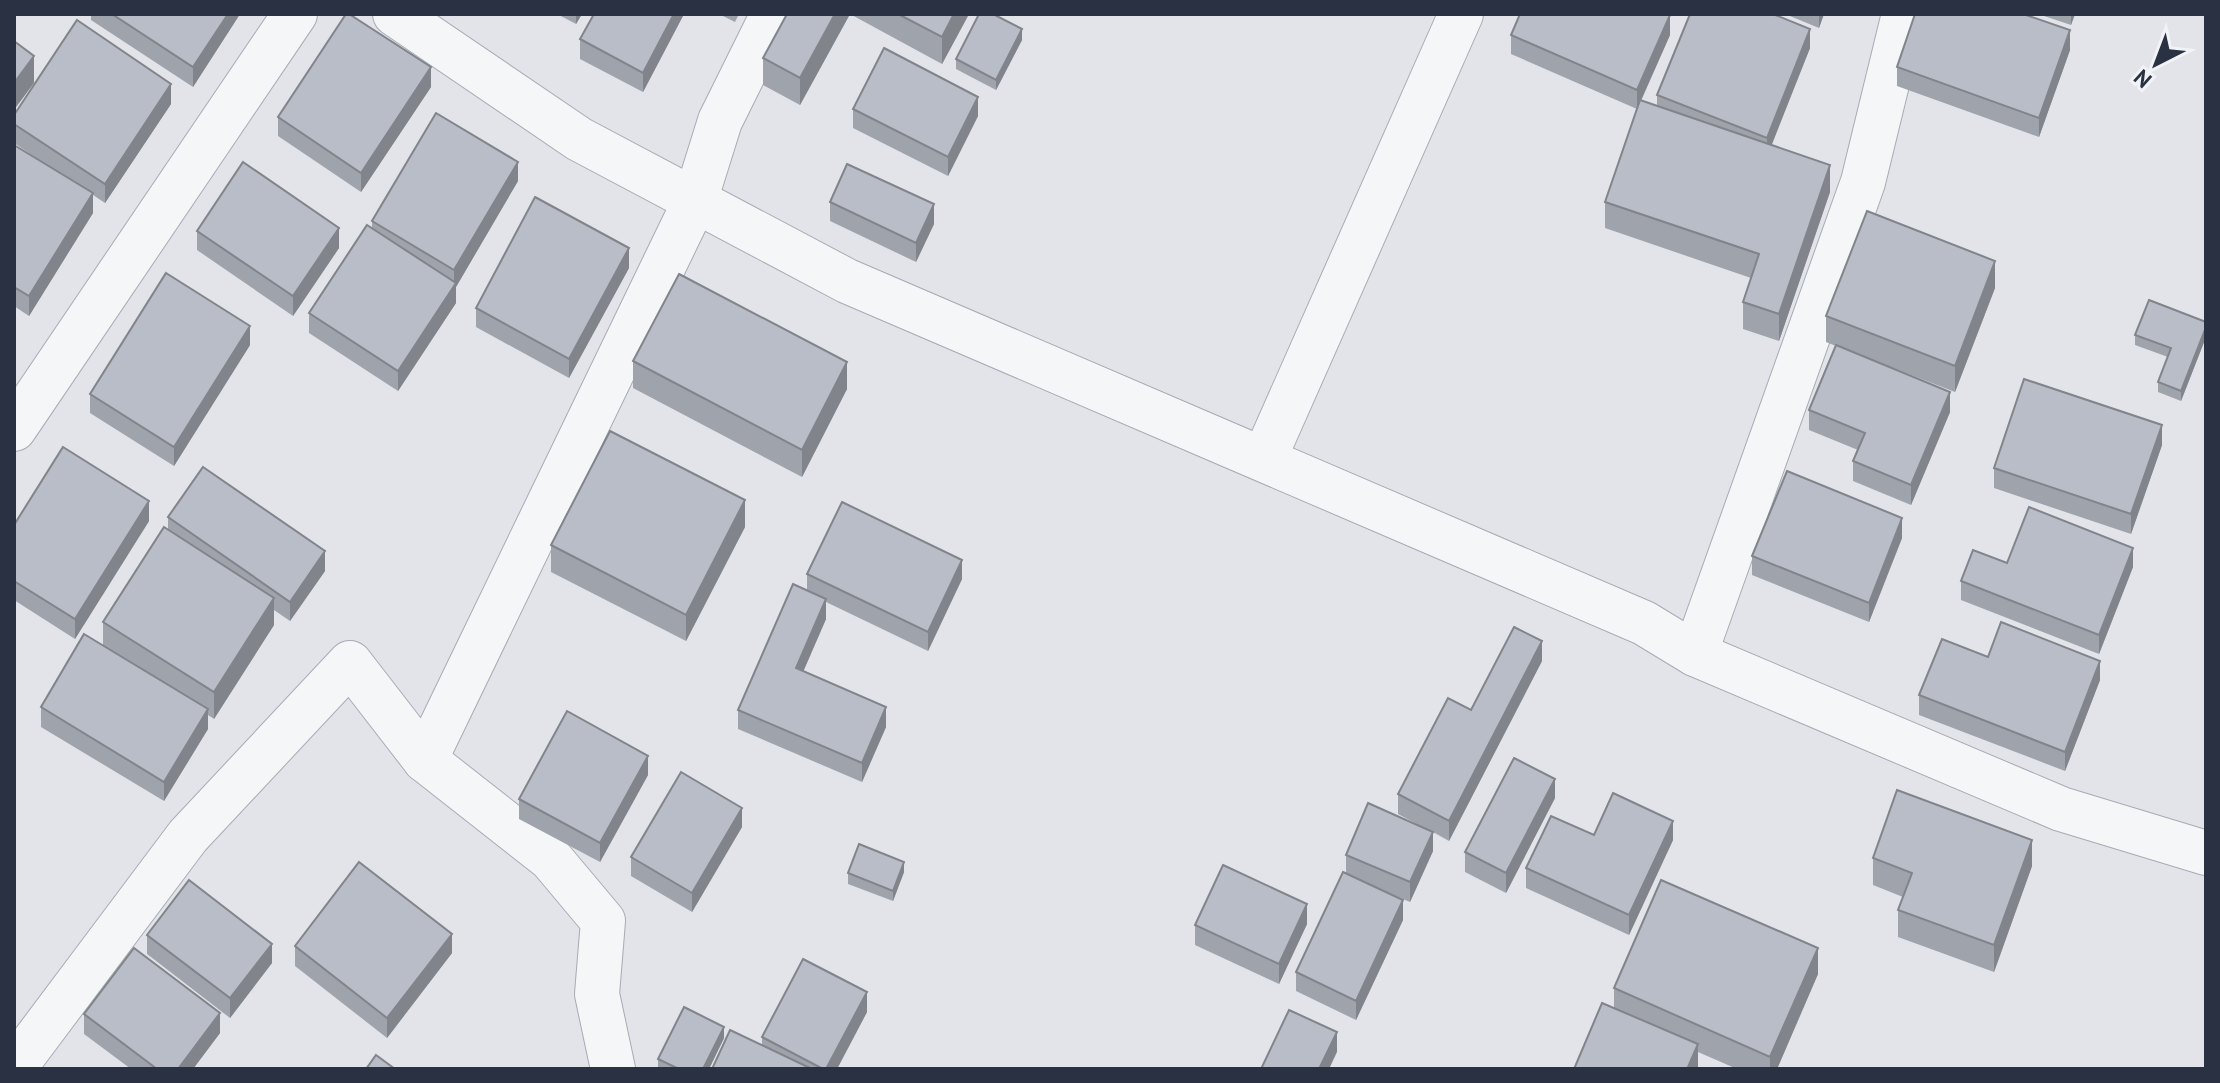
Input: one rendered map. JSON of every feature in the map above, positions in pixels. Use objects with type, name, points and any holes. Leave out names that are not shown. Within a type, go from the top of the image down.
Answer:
[{"type":"street","points":[[14,429],[295,14]]},
{"type":"street","points":[[395,14],[579,139],[847,281],[1644,623],[1695,654],[2061,809],[2206,853]]},
{"type":"street","points":[[425,760],[695,201],[720,121],[773,14]]},
{"type":"street","points":[[1264,459],[1461,14]]},
{"type":"street","points":[[1695,654],[1863,182],[1904,14]]},
{"type":"street","points":[[14,1068],[188,836],[350,663],[425,760],[551,859],[603,921],[597,994],[610,1068]]},
{"type":"building","points":[[112,14],[228,14],[193,67]]},
{"type":"building","points":[[346,14],[431,67],[361,173],[278,117]]},
{"type":"building","points":[[594,14],[674,14],[643,73],[580,39]]},
{"type":"building","points":[[787,14],[835,14],[800,78],[763,58]]},
{"type":"building","points":[[898,14],[954,14],[942,37]]},
{"type":"building","points":[[979,14],[993,14],[1022,29],[996,80],[956,59]]},
{"type":"building","points":[[1520,14],[1670,15],[1637,90],[1511,35]]},
{"type":"building","points":[[1690,14],[1773,14],[1810,29],[1767,138],[1657,95]]},
{"type":"building","points":[[1915,14],[2023,14],[2070,30],[2039,118],[1897,67]]},
{"type":"building","points":[[77,20],[171,84],[105,184],[14,124],[14,115]]},
{"type":"building","points":[[14,41],[34,56],[14,83]]},
{"type":"building","points":[[884,48],[978,97],[948,157],[853,109]]},
{"type":"building","points":[[1640,100],[1830,165],[1779,314],[1743,302],[1759,254],[1605,202]]},
{"type":"building","points":[[436,113],[518,162],[454,270],[372,221]]},
{"type":"building","points":[[14,145],[93,193],[29,296],[14,287]]},
{"type":"building","points":[[243,162],[339,228],[293,296],[197,231]]},
{"type":"building","points":[[847,164],[934,204],[916,243],[830,202]]},
{"type":"building","points":[[535,197],[629,248],[569,359],[476,308]]},
{"type":"building","points":[[1867,211],[1995,261],[1955,366],[1826,316]]},
{"type":"building","points":[[367,225],[456,283],[398,371],[309,313]]},
{"type":"building","points":[[166,273],[250,326],[174,447],[90,394]]},
{"type":"building","points":[[679,274],[847,362],[802,450],[633,361]]},
{"type":"building","points":[[2149,300],[2206,322],[2181,391],[2158,382],[2171,348],[2135,335]]},
{"type":"building","points":[[1836,345],[1950,392],[1911,485],[1853,461],[1865,433],[1809,410]]},
{"type":"building","points":[[2024,379],[2162,425],[2131,514],[1994,468]]},
{"type":"building","points":[[610,431],[745,500],[686,615],[551,545]]},
{"type":"building","points":[[63,447],[149,501],[75,619],[14,581],[14,525]]},
{"type":"building","points":[[203,467],[325,551],[290,602],[168,517]]},
{"type":"building","points":[[1787,471],[1902,518],[1869,603],[1752,556]]},
{"type":"building","points":[[842,502],[962,560],[928,632],[807,574]]},
{"type":"building","points":[[2029,507],[2133,548],[2099,635],[1961,581],[1973,550],[2007,563]]},
{"type":"building","points":[[164,527],[274,598],[214,692],[103,622]]},
{"type":"building","points":[[793,584],[826,599],[796,668],[886,707],[862,763],[738,710]]},
{"type":"building","points":[[2001,622],[2100,661],[2065,752],[1919,695],[1942,639],[1988,657]]},
{"type":"building","points":[[1514,627],[1542,641],[1449,821],[1398,794],[1448,698],[1471,710]]},
{"type":"building","points":[[84,634],[208,709],[164,782],[41,707]]},
{"type":"building","points":[[567,711],[648,756],[600,843],[519,799]]},
{"type":"building","points":[[1514,758],[1555,779],[1506,873],[1465,852]]},
{"type":"building","points":[[681,772],[742,808],[692,893],[631,857]]},
{"type":"building","points":[[1897,790],[2032,840],[1994,945],[1898,910],[1912,873],[1873,858]]},
{"type":"building","points":[[1613,793],[1673,821],[1629,915],[1526,868],[1551,816],[1594,835]]},
{"type":"building","points":[[1368,803],[1433,832],[1410,882],[1346,855]]},
{"type":"building","points":[[859,844],[904,862],[893,891],[848,873]]},
{"type":"building","points":[[359,862],[452,934],[387,1018],[295,946]]},
{"type":"building","points":[[1223,865],[1307,904],[1279,964],[1195,925]]},
{"type":"building","points":[[1343,872],[1403,900],[1356,1001],[1296,972]]},
{"type":"building","points":[[189,880],[272,944],[230,998],[147,935]]},
{"type":"building","points":[[1661,880],[1818,948],[1770,1057],[1614,988]]},
{"type":"building","points":[[134,948],[220,1013],[178,1069],[157,1069],[84,1014]]},
{"type":"building","points":[[803,959],[867,992],[826,1069],[762,1037]]},
{"type":"building","points":[[1602,1003],[1698,1044],[1688,1067],[1692,1069],[1574,1069]]},
{"type":"building","points":[[684,1007],[724,1027],[703,1069],[679,1069],[658,1059]]},
{"type":"building","points":[[1289,1010],[1337,1032],[1319,1069],[1261,1069]]},
{"type":"building","points":[[730,1030],[812,1069],[712,1069]]},
{"type":"building","points":[[376,1055],[395,1069],[366,1069]]}]
